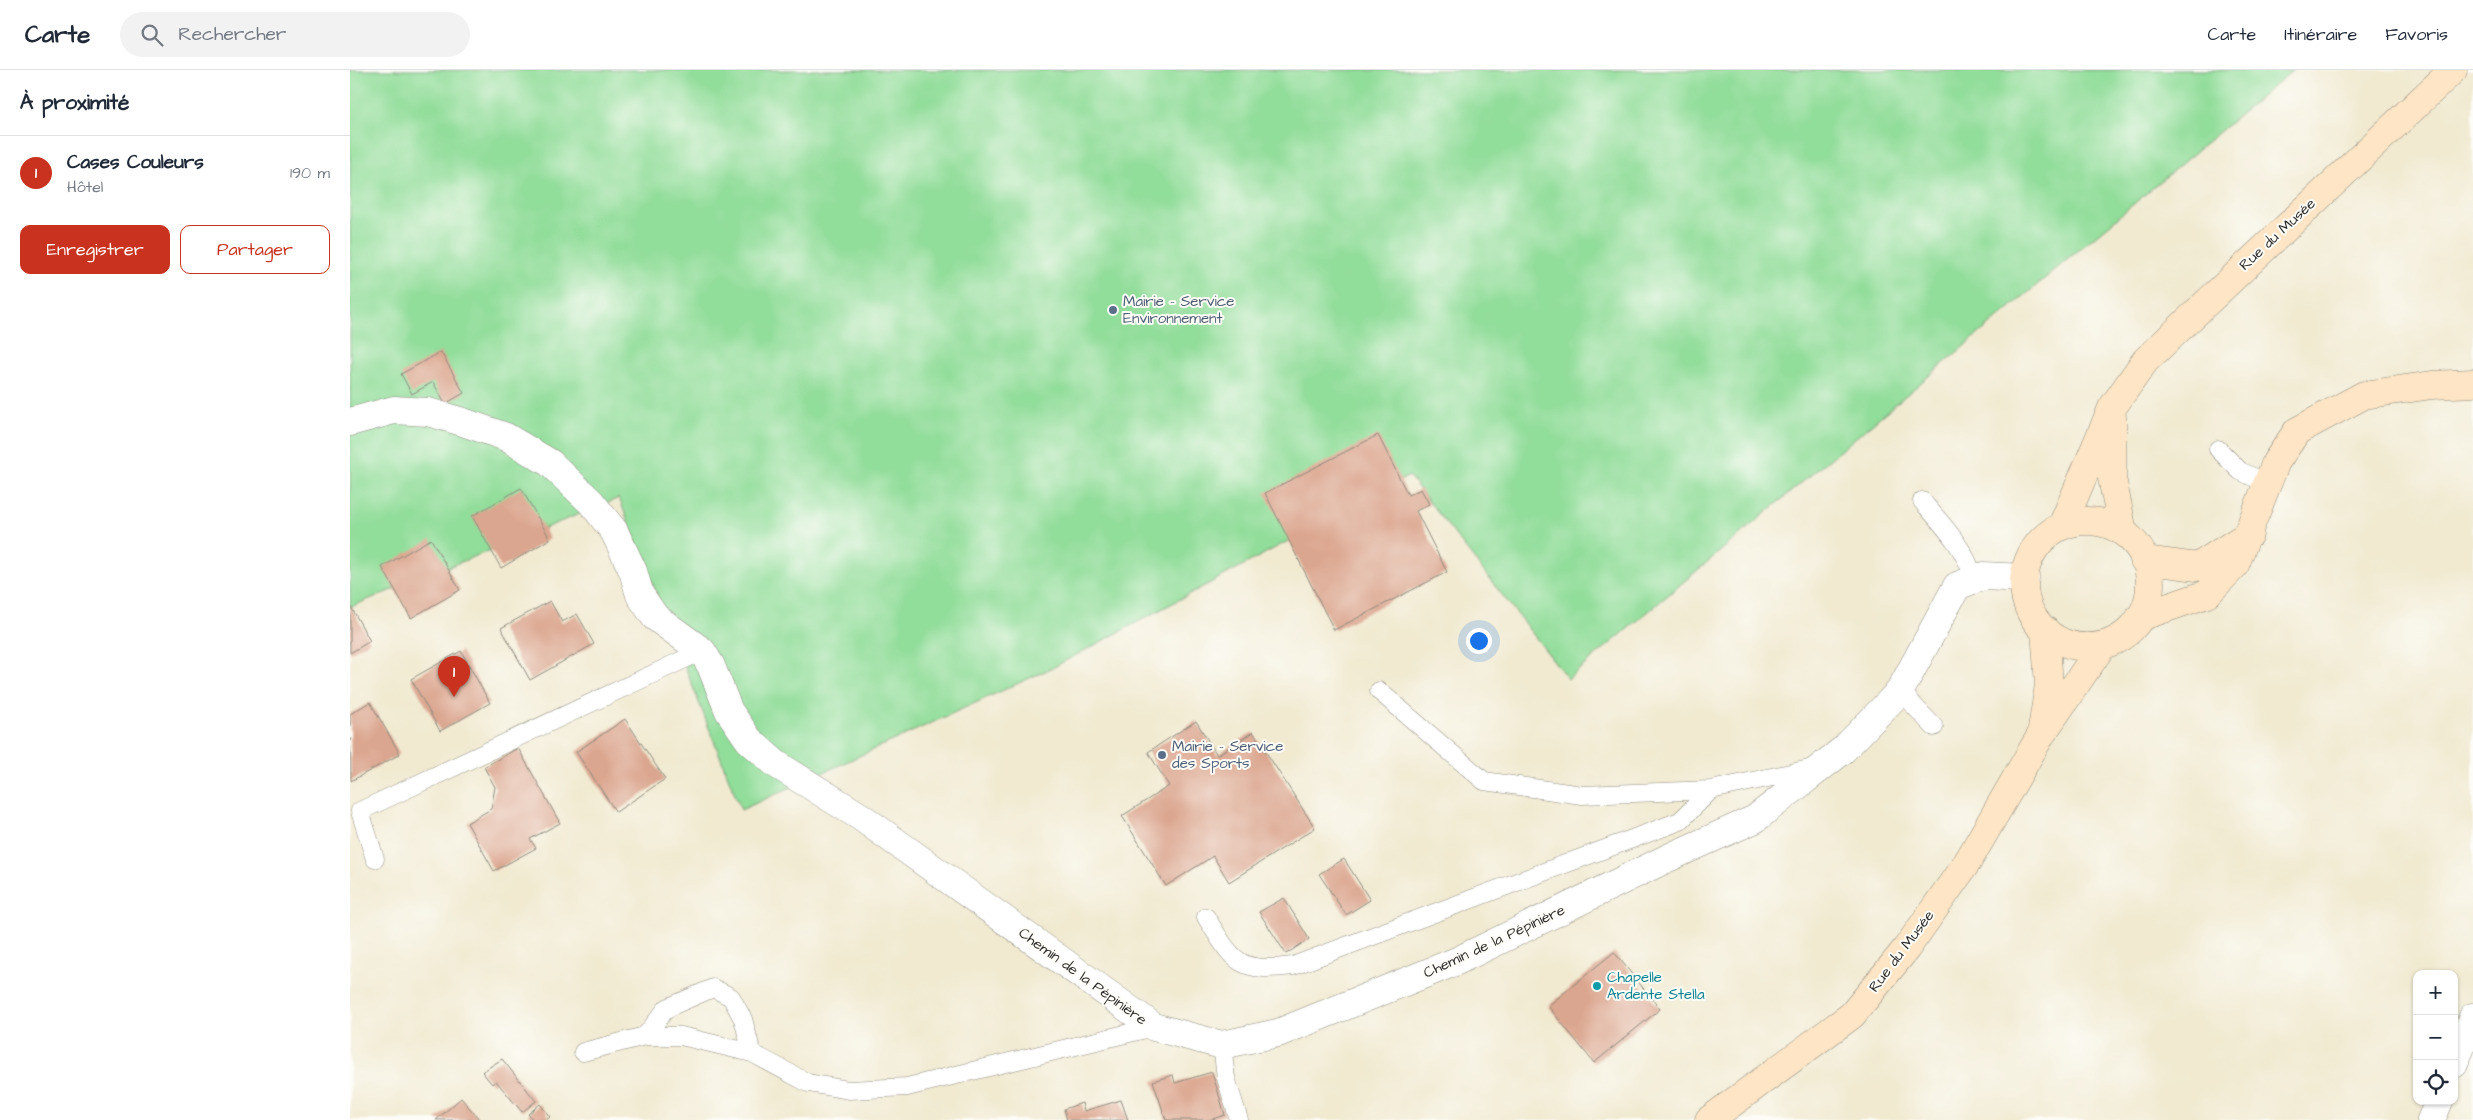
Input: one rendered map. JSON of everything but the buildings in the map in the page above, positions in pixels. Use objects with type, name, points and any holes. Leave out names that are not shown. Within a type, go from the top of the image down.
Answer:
[{"type":"main road","name":"Rue du Musée","points":[[2062,526],[2112,408],[2145,360],[2453,70]]},
{"type":"main road","points":[[2140,617],[2207,594],[2235,565],[2249,534],[2276,462],[2298,431],[2364,395],[2432,385],[2473,384]]},
{"type":"main road","points":[[2112,408],[2112,478],[2123,532]]},
{"type":"main road","points":[[2082,521],[2096,522],[2123,532],[2138,546],[2148,566],[2150,587],[2146,606],[2140,617],[2136,624],[2121,638],[2102,646],[2082,647],[2062,642],[2045,630],[2032,614],[2026,595],[2025,578],[2031,555],[2044,537],[2062,526],[2082,521]]},
{"type":"main road","points":[[2144,560],[2197,566],[2249,534]]},
{"type":"main road","name":"Rue du Musée","points":[[2041,735],[2050,685],[2045,630]]},
{"type":"main road","name":"Rue du Musée","points":[[1709,1120],[1852,1015],[1906,949],[1968,861],[2041,735],[2102,646]]},
{"type":"street","name":"Chemin de la Pépinière","points":[[350,422],[394,410],[428,412],[506,437],[550,463],[591,502],[614,530],[633,571],[640,595],[655,617],[702,651],[711,666],[734,719],[749,740],[776,764],[861,817],[1154,1027],[1222,1045],[1278,1033],[1457,961],[1668,858],[1754,819],[1843,750],[1900,691],[1957,586],[1974,578]]},
{"type":"street","points":[[1974,578],[1983,576],[2025,578]]},
{"type":"street","points":[[2456,1060],[2473,1017]]},
{"type":"street","points":[[2432,1120],[2438,1105]]},
{"type":"lane","points":[[2218,448],[2240,471],[2268,484]]},
{"type":"lane","points":[[1922,501],[1953,536],[1969,560],[1974,578]]},
{"type":"lane","points":[[375,859],[360,811],[702,651]]},
{"type":"lane","points":[[1379,691],[1484,782],[1582,795],[1711,790],[1822,766]]},
{"type":"lane","points":[[1900,691],[1934,727]]},
{"type":"lane","points":[[1206,917],[1230,956],[1246,965],[1269,969],[1293,966],[1680,821],[1711,790]]},
{"type":"lane","points":[[645,1036],[667,1008],[713,988],[731,997],[743,1019],[752,1053]]},
{"type":"lane","points":[[583,1052],[645,1036],[680,1036],[752,1053],[808,1083],[849,1090],[907,1087],[1154,1027]]},
{"type":"lane","points":[[1222,1045],[1226,1078],[1239,1120]]},
{"type":"green space","points":[[350,70],[2293,70],[1568,679],[1409,476],[1054,667],[741,810],[619,498],[350,607]]},
{"type":"place","name":"Mairie - Service Environnement","points":[[1113,310]]},
{"type":"place","name":"Cases Couleurs","points":[[454,697]]},
{"type":"place","name":"Mairie - Service des Sports","points":[[1162,755]]},
{"type":"place","name":"Chapelle Ardente Stella","points":[[1597,986]]}]
